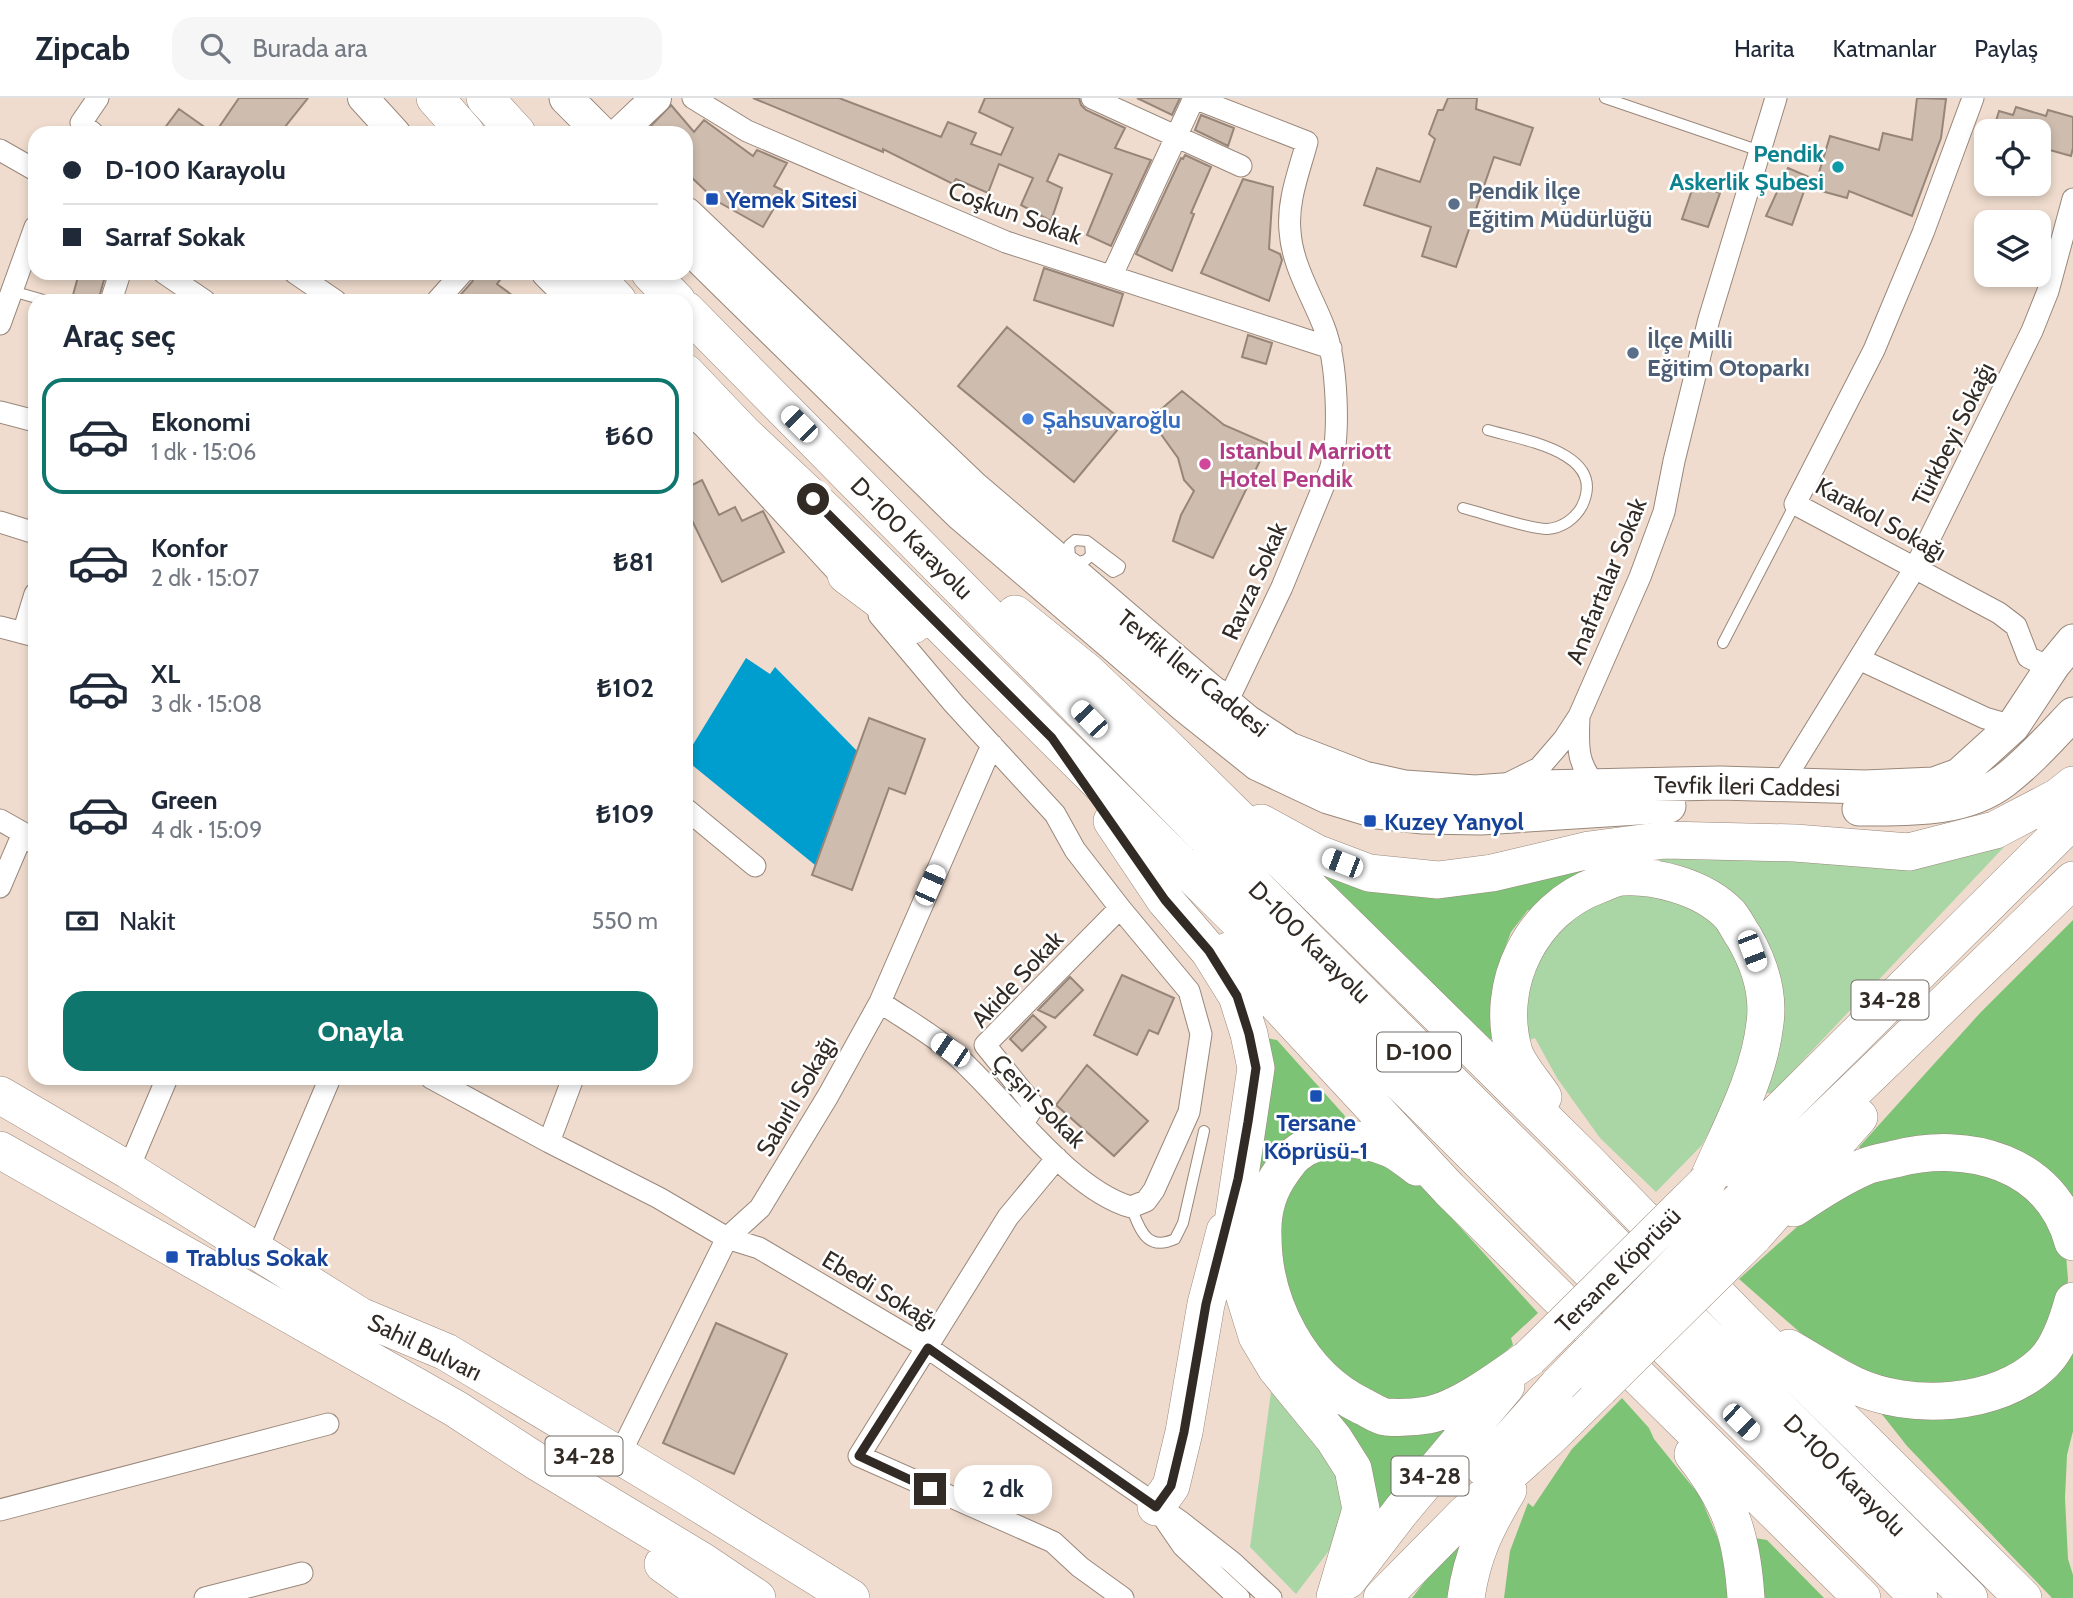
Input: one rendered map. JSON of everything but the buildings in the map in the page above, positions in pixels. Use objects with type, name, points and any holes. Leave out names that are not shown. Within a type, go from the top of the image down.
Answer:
[{"type":"highway","points":[[435,98],[460,126]]},
{"type":"highway","points":[[485,98],[511,126]]},
{"type":"highway","points":[[598,280],[612,294]]},
{"type":"highway","points":[[657,280],[670,294]]},
{"type":"highway","name":"D-100 Karayolu","points":[[693,317],[1304,936],[1969,1598]]},
{"type":"highway","name":"D-100 Karayolu","points":[[693,380],[743,433],[831,516],[1919,1598]]},
{"type":"highway","points":[[875,500],[1087,672],[1157,738],[1587,1161],[1744,1322],[2022,1598]]},
{"type":"highway","points":[[846,575],[886,603],[1052,738],[1165,900],[1209,951],[1237,996],[1256,1068],[1233,1222],[1236,1268],[1257,1336],[1276,1368],[1334,1438],[1353,1469],[1361,1509],[1334,1597]]},
{"type":"highway","points":[[1157,738],[1212,774],[1262,824],[1316,853],[1368,873],[1438,880],[1492,873],[1588,850],[1665,839],[1795,843],[1909,852],[1994,830],[2058,797],[2073,785]]},
{"type":"highway","name":"34-28","points":[[1707,1182],[2073,820]]},
{"type":"highway","points":[[1129,845],[1449,1189],[1862,1598]]},
{"type":"highway","points":[[1587,1161],[1515,1054],[1509,1023],[1509,995],[1521,955],[1534,933],[1556,908],[1584,890],[1621,877],[1662,879],[1699,891],[1730,915],[1752,951],[1761,974],[1765,996],[1766,1021],[1758,1058],[1707,1182]]},
{"type":"highway","name":"34-28","points":[[1742,1223],[2073,880]]},
{"type":"highway","name":"Sahil Bulvarı","points":[[0,1095],[128,1170],[360,1316],[446,1352],[851,1598]]},
{"type":"highway","points":[[1449,1189],[1392,1150],[1352,1139],[1321,1140],[1294,1155],[1273,1184],[1268,1197],[1263,1235],[1268,1281],[1282,1320],[1299,1351],[1318,1375],[1345,1398],[1384,1417],[1430,1415],[1475,1395],[1529,1359]]},
{"type":"highway","name":"Sahil Bulvarı","points":[[0,1150],[456,1409]]},
{"type":"highway","points":[[1382,1598],[1465,1514],[1548,1440],[1600,1388],[1742,1223],[1816,1193],[1866,1166],[1922,1152],[1948,1152],[1972,1154],[2022,1172],[2055,1203],[2068,1224],[2073,1242]]},
{"type":"highway","points":[[1156,1507],[1171,1486],[1184,1432],[1206,1304],[1238,1179]]},
{"type":"highway","name":"Tersane Köprüsü","points":[[1529,1359],[1707,1182]]},
{"type":"highway","name":"Tersane Köprüsü","points":[[1376,1598],[1437,1521],[1559,1384],[1742,1223]]},
{"type":"highway","points":[[1744,1322],[1855,1386],[1880,1394],[1925,1401],[1973,1399],[2014,1383],[2043,1363],[2066,1328],[2073,1301]]},
{"type":"highway","name":"34-28","points":[[360,1316],[807,1598]]},
{"type":"highway","name":"34-28","points":[[1334,1597],[1401,1511],[1529,1359]]},
{"type":"highway","points":[[1653,1391],[1688,1448],[1714,1481],[1735,1525],[1743,1558],[1746,1598]]},
{"type":"highway","points":[[456,1409],[531,1476],[710,1598]]},
{"type":"highway","name":"34-28","points":[[456,1409],[757,1598]]},
{"type":"highway","points":[[1466,1598],[1470,1567],[1485,1527],[1513,1483],[1548,1440]]},
{"type":"highway","points":[[1491,1598],[1493,1570],[1501,1532],[1548,1440]]},
{"type":"main road","points":[[363,98],[389,126]]},
{"type":"main road","points":[[541,98],[568,126]]},
{"type":"main road","points":[[566,98],[594,126]]},
{"type":"main road","points":[[627,126],[656,98]]},
{"type":"main road","name":"Tevfik İleri Caddesi","points":[[693,221],[954,470],[1073,562],[1258,764],[1307,788],[1378,812],[1450,819],[1694,804],[1905,809],[1955,803],[1980,795],[2003,782],[2073,714]]},
{"type":"main road","name":"Tevfik İleri Caddesi","points":[[693,251],[961,514],[1073,562]]},
{"type":"main road","points":[[554,280],[568,294]]},
{"type":"main road","points":[[693,411],[846,575]]},
{"type":"main road","name":"Tevfik İleri Caddesi","points":[[1193,694],[1289,749],[1364,778],[1405,787],[1475,792],[1596,786],[1865,787],[1934,784],[1959,775],[2013,726],[2063,652]]},
{"type":"street","points":[[84,126],[98,98]]},
{"type":"street","name":"Coşkun Sokak","points":[[693,98],[747,131],[1006,242],[1331,348]]},
{"type":"street","points":[[1092,98],[1241,166]]},
{"type":"street","points":[[1112,275],[1194,98],[1307,142],[1292,196],[1290,234],[1294,255],[1331,348]]},
{"type":"street","name":"Anafartalar Sokak","points":[[1579,716],[1640,577],[1661,519],[1709,319],[1776,98]]},
{"type":"street","name":"Karakol Sokağı","points":[[1973,98],[1923,233],[1874,349],[1795,504],[1999,613],[2016,626],[2028,657],[2038,662],[2063,652]]},
{"type":"street","points":[[0,150],[28,166]]},
{"type":"street","name":"Türkbeyi Sokağı","points":[[1781,785],[1915,568],[2032,331],[2051,280],[2073,199]]},
{"type":"street","points":[[0,324],[28,246]]},
{"type":"street","points":[[174,280],[194,294]]},
{"type":"street","points":[[305,280],[326,294]]},
{"type":"street","points":[[444,294],[456,280]]},
{"type":"street","name":"Ravza Sokak","points":[[1193,694],[1231,694],[1282,587],[1330,470],[1336,445],[1331,348]]},
{"type":"street","points":[[0,412],[28,419]]},
{"type":"street","points":[[0,522],[28,531]]},
{"type":"street","points":[[846,575],[954,704],[1055,814],[1075,850],[1189,991],[1201,1034],[1189,1112],[1154,1190],[1146,1201],[1131,1207]]},
{"type":"street","points":[[0,627],[28,634]]},
{"type":"street","points":[[1859,659],[1985,718],[2013,726]]},
{"type":"street","points":[[1579,716],[1579,755],[1583,771],[1596,786]]},
{"type":"street","points":[[1475,792],[1504,786],[1539,768],[1564,739],[1579,716]]},
{"type":"street","name":"Sabırlı Sokağı","points":[[619,1457],[727,1238],[760,1208],[828,1096],[880,1002],[992,744]]},
{"type":"street","points":[[693,815],[755,866]]},
{"type":"street","points":[[0,820],[28,833]]},
{"type":"street","points":[[0,887],[28,838]]},
{"type":"street","name":"Akide Sokak","points":[[1023,1123],[1034,1106],[985,1045],[1120,908]]},
{"type":"street","name":"Çeşni Sokak","points":[[880,1002],[950,1050],[1056,1158],[1101,1194],[1131,1207]]},
{"type":"street","points":[[128,1170],[164,1085]]},
{"type":"street","points":[[257,1250],[327,1085]]},
{"type":"street","name":"Ebedi Sokağı","points":[[444,1085],[660,1198],[727,1238],[759,1248],[928,1348],[1181,1522],[1232,1562],[1271,1598]]},
{"type":"street","points":[[549,1142],[570,1085]]},
{"type":"street","points":[[1056,1158],[1008,1217],[859,1456],[1053,1542],[1080,1567],[1123,1598]]},
{"type":"street","points":[[0,1510],[328,1424]]},
{"type":"street","points":[[1156,1507],[1183,1546],[1239,1598]]},
{"type":"street","points":[[205,1598],[302,1573]]},
{"type":"lane","points":[[1605,98],[1760,151]]},
{"type":"lane","points":[[12,291],[28,296]]},
{"type":"lane","points":[[1463,508],[1543,529],[1564,524],[1580,510],[1584,501],[1585,479],[1581,469],[1565,454],[1488,430]]},
{"type":"lane","points":[[1723,642],[1795,504]]},
{"type":"lane","points":[[1131,1207],[1142,1233],[1148,1239],[1162,1243],[1175,1238],[1183,1223],[1204,1131]]},
{"type":"green space","points":[[2005,838],[2004,847],[1772,1093],[1762,1093],[1780,988],[1772,952],[1755,921],[1656,866],[1662,855],[1787,860],[1884,869],[1951,859]]},
{"type":"green space","points":[[1585,865],[1582,877],[1532,912],[1528,910],[1511,932],[1497,969],[1492,1000],[1498,1038],[1490,1039],[1317,875]]},
{"type":"green space","points":[[1633,887],[1704,907],[1756,987],[1735,1082],[1702,1145],[1656,1192],[1600,1138],[1557,1078],[1535,1038],[1526,1041],[1522,996],[1564,913]]},
{"type":"green space","points":[[2073,920],[2073,1209],[2035,1163],[1864,1152],[1859,1147],[1980,1013]]},
{"type":"green space","points":[[1266,1038],[1277,1040],[1345,1116],[1342,1127],[1243,1214]]},
{"type":"green space","points":[[1343,1150],[1390,1166],[1422,1185],[1538,1313],[1511,1338],[1513,1345],[1467,1387],[1403,1404],[1377,1396],[1341,1378],[1304,1330],[1281,1273],[1277,1239],[1286,1188],[1321,1154]]},
{"type":"green space","points":[[1947,1159],[2023,1186],[2066,1255],[2066,1301],[2058,1324],[1998,1381],[1916,1389],[1866,1371],[1803,1335],[1739,1279],[1809,1216],[1860,1181]]},
{"type":"green space","points":[[2073,1342],[2073,1431],[2067,1455],[2065,1498],[2073,1598],[2052,1598],[1907,1446],[1873,1403],[1926,1412]]},
{"type":"green space","points":[[1271,1392],[1336,1471],[1343,1497],[1337,1540],[1296,1594],[1250,1547]]},
{"type":"green space","points":[[1622,1398],[1649,1428],[1654,1439],[1700,1496],[1722,1548],[1735,1598],[1504,1598],[1510,1551],[1528,1503],[1533,1507],[1572,1449]]},
{"type":"green space","points":[[1321,1401],[1455,1420],[1370,1522]]},
{"type":"green space","points":[[1475,1516],[1450,1598],[1412,1598]]},
{"type":"green space","points":[[1755,1538],[1767,1540],[1824,1598],[1758,1598]]},
{"type":"water","points":[[746,658],[770,674],[775,667],[857,751],[815,865],[693,766],[693,745]]},
{"type":"place","name":"Pendik Askerlik Şubesi","points":[[1838,167]]},
{"type":"place","name":"Yemek Sitesi","points":[[712,199]]},
{"type":"place","name":"Pendik İlçe Eğitim Müdürlüğü","points":[[1454,204]]},
{"type":"place","name":"İlçe Milli Eğitim Otoparkı","points":[[1633,353]]},
{"type":"place","name":"Şahsuvaroğlu","points":[[1028,419]]},
{"type":"place","name":"Istanbul Marriott Hotel Pendik","points":[[1205,464]]},
{"type":"place","name":"Kuzey Yanyol","points":[[1370,821]]},
{"type":"place","name":"Tersane Köprüsü-1","points":[[1316,1096]]},
{"type":"place","name":"Trablus Sokak","points":[[172,1257]]},
{"type":"route","points":[[813,499],[1052,738],[1165,900],[1209,951],[1237,996],[1256,1068],[1238,1179],[1206,1304],[1184,1432],[1171,1486],[1156,1507],[928,1348],[859,1456],[930,1489]]}]
